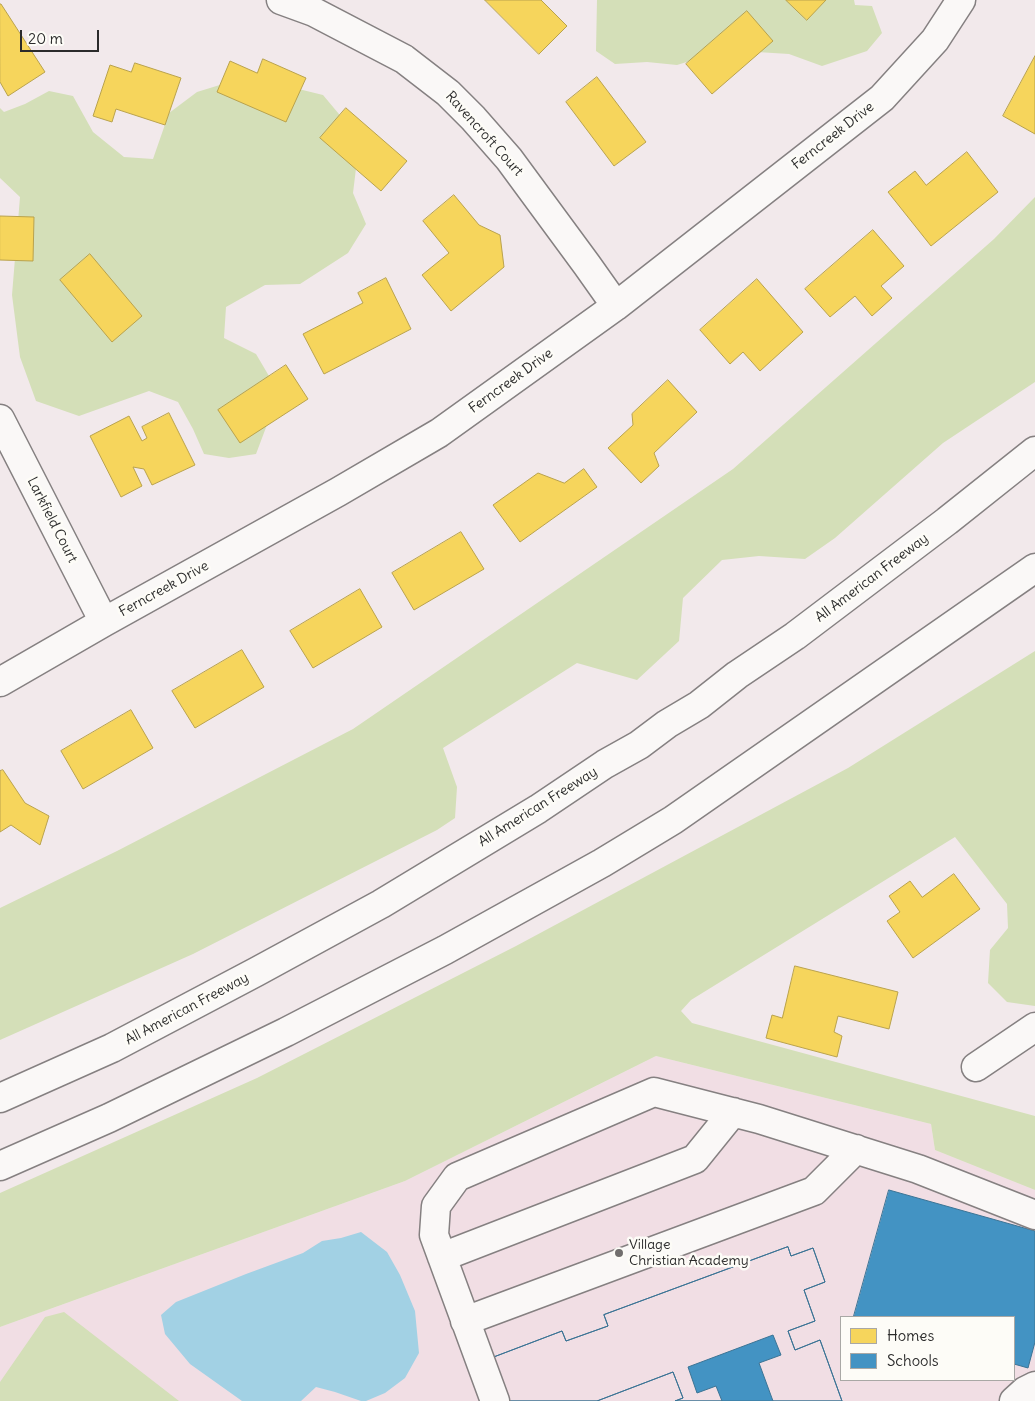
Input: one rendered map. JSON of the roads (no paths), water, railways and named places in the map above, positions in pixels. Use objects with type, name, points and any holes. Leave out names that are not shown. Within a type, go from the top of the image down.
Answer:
[{"type":"main road","name":"Ravencroft Court","points":[[281,0],[314,12],[404,59],[448,93],[509,158],[616,306]]},
{"type":"main road","name":"Ferncreek Drive","points":[[0,682],[439,433],[616,306],[882,98],[935,40],[961,0]]},
{"type":"main road","name":"Larkfield Court","points":[[0,419],[104,622]]},
{"type":"main road","name":"All American Freeway","points":[[0,1098],[112,1048],[256,972],[381,904],[538,809],[699,705],[737,675],[795,636],[947,521],[1035,451]]},
{"type":"main road","points":[[0,1166],[110,1118],[286,1032],[445,950],[602,863],[673,820],[1035,568]]},
{"type":"main road","points":[[976,1067],[1035,1027]]},
{"type":"main road","points":[[495,1401],[434,1235],[436,1206],[457,1176],[654,1092],[733,1112],[918,1169],[1035,1215]]},
{"type":"main road","points":[[442,1257],[695,1159],[733,1112]]},
{"type":"main road","points":[[465,1321],[814,1191],[856,1150]]},
{"type":"main road","points":[[1014,1401],[1025,1391],[1035,1386]]},
{"type":"water","points":[[361,1232],[387,1252],[400,1275],[415,1311],[419,1353],[405,1378],[385,1393],[366,1401],[361,1401],[316,1387],[301,1401],[242,1401],[190,1364],[165,1334],[161,1315],[176,1302],[303,1253],[322,1241]]},
{"type":"place","name":"Village Christian Academy","points":[[619,1253]]}]
